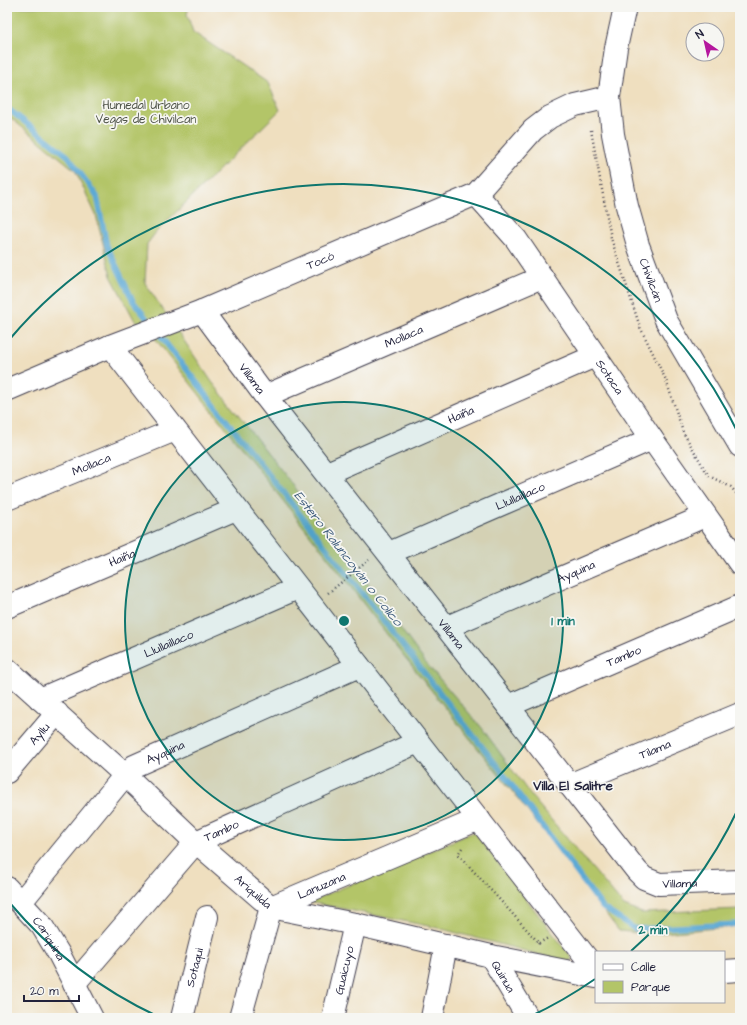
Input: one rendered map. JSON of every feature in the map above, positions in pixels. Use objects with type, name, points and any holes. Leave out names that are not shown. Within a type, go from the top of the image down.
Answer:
[{"type":"street","name":"Chivilcán","points":[[625,7],[616,48],[609,97],[613,134],[627,206],[651,283],[666,320],[740,446]]},
{"type":"street","name":"Tocó","points":[[7,390],[110,346],[202,311],[476,194],[533,130],[550,117],[575,105],[609,97]]},
{"type":"street","name":"Sotaca","points":[[476,194],[516,239],[705,516],[740,564]]},
{"type":"street","name":"Mollaca","points":[[265,396],[542,277]]},
{"type":"street","name":"Villama","points":[[202,311],[265,396],[327,473],[381,555],[447,627],[569,785],[644,878],[653,882],[666,884],[740,881]]},
{"type":"street","points":[[110,346],[418,742],[475,821],[595,969]]},
{"type":"street","name":"Haiña","points":[[327,473],[595,356]]},
{"type":"street","name":"Mollaca","points":[[7,499],[175,430]]},
{"type":"street","name":"Llullaillaco","points":[[381,555],[652,439]]},
{"type":"street","name":"Haiña","points":[[7,607],[236,509]]},
{"type":"street","name":"Ayquina","points":[[447,627],[705,516]]},
{"type":"street","name":"Llullaillaco","points":[[40,699],[298,588]]},
{"type":"street","name":"Tambo","points":[[508,706],[740,606]]},
{"type":"street","name":"Ayquina","points":[[14,895],[134,766],[359,666]]},
{"type":"street","name":"Ariquilda","points":[[7,669],[125,774],[196,842],[271,907],[355,924],[491,956],[595,977]]},
{"type":"street","name":"Ayllu","points":[[7,772],[57,713]]},
{"type":"street","name":"Tilama","points":[[569,785],[740,714]]},
{"type":"street","name":"Tambo","points":[[74,984],[196,842],[418,742]]},
{"type":"street","name":"Lanuzana","points":[[271,907],[475,821]]},
{"type":"street","name":"Cariquina","points":[[14,895],[42,926],[59,954],[92,1018]]},
{"type":"street","points":[[240,1018],[271,907]]},
{"type":"street","name":"Sotaqui","points":[[182,1018],[207,917]]},
{"type":"street","name":"Guaicuyo","points":[[333,1018],[355,924]]},
{"type":"street","points":[[432,1018],[446,945]]},
{"type":"street","name":"Quinua","points":[[491,956],[528,1018]]},
{"type":"street","points":[[725,971],[740,970]]},
{"type":"path","points":[[330,591],[381,555]]},
{"type":"path","points":[[475,821],[474,832],[458,854],[539,943],[538,949]]},
{"type":"green space","name":"Humedal Urbano Vegas de Chivilcan","points":[[7,7],[189,7],[187,14],[193,32],[268,83],[280,110],[157,231],[147,244],[145,283],[212,382],[333,536],[425,662],[482,728],[532,797],[624,906],[642,913],[740,909],[740,926],[650,934],[619,931],[523,805],[392,641],[157,341],[142,324],[135,321],[111,276],[96,215],[75,170],[7,115]]},
{"type":"green space","points":[[474,832],[572,958],[567,965],[552,958],[438,928],[309,902]]},
{"type":"waterway","name":"Estero Raluncoyán o Colico","points":[[7,108],[68,156],[97,196],[107,246],[133,301],[152,325]]},
{"type":"waterway","name":"Estero Raluncoyán o Colico","points":[[158,333],[502,772],[603,908],[635,929],[740,924]]},
{"type":"district","name":"Villa El Salitre","points":[[573,785]]}]
